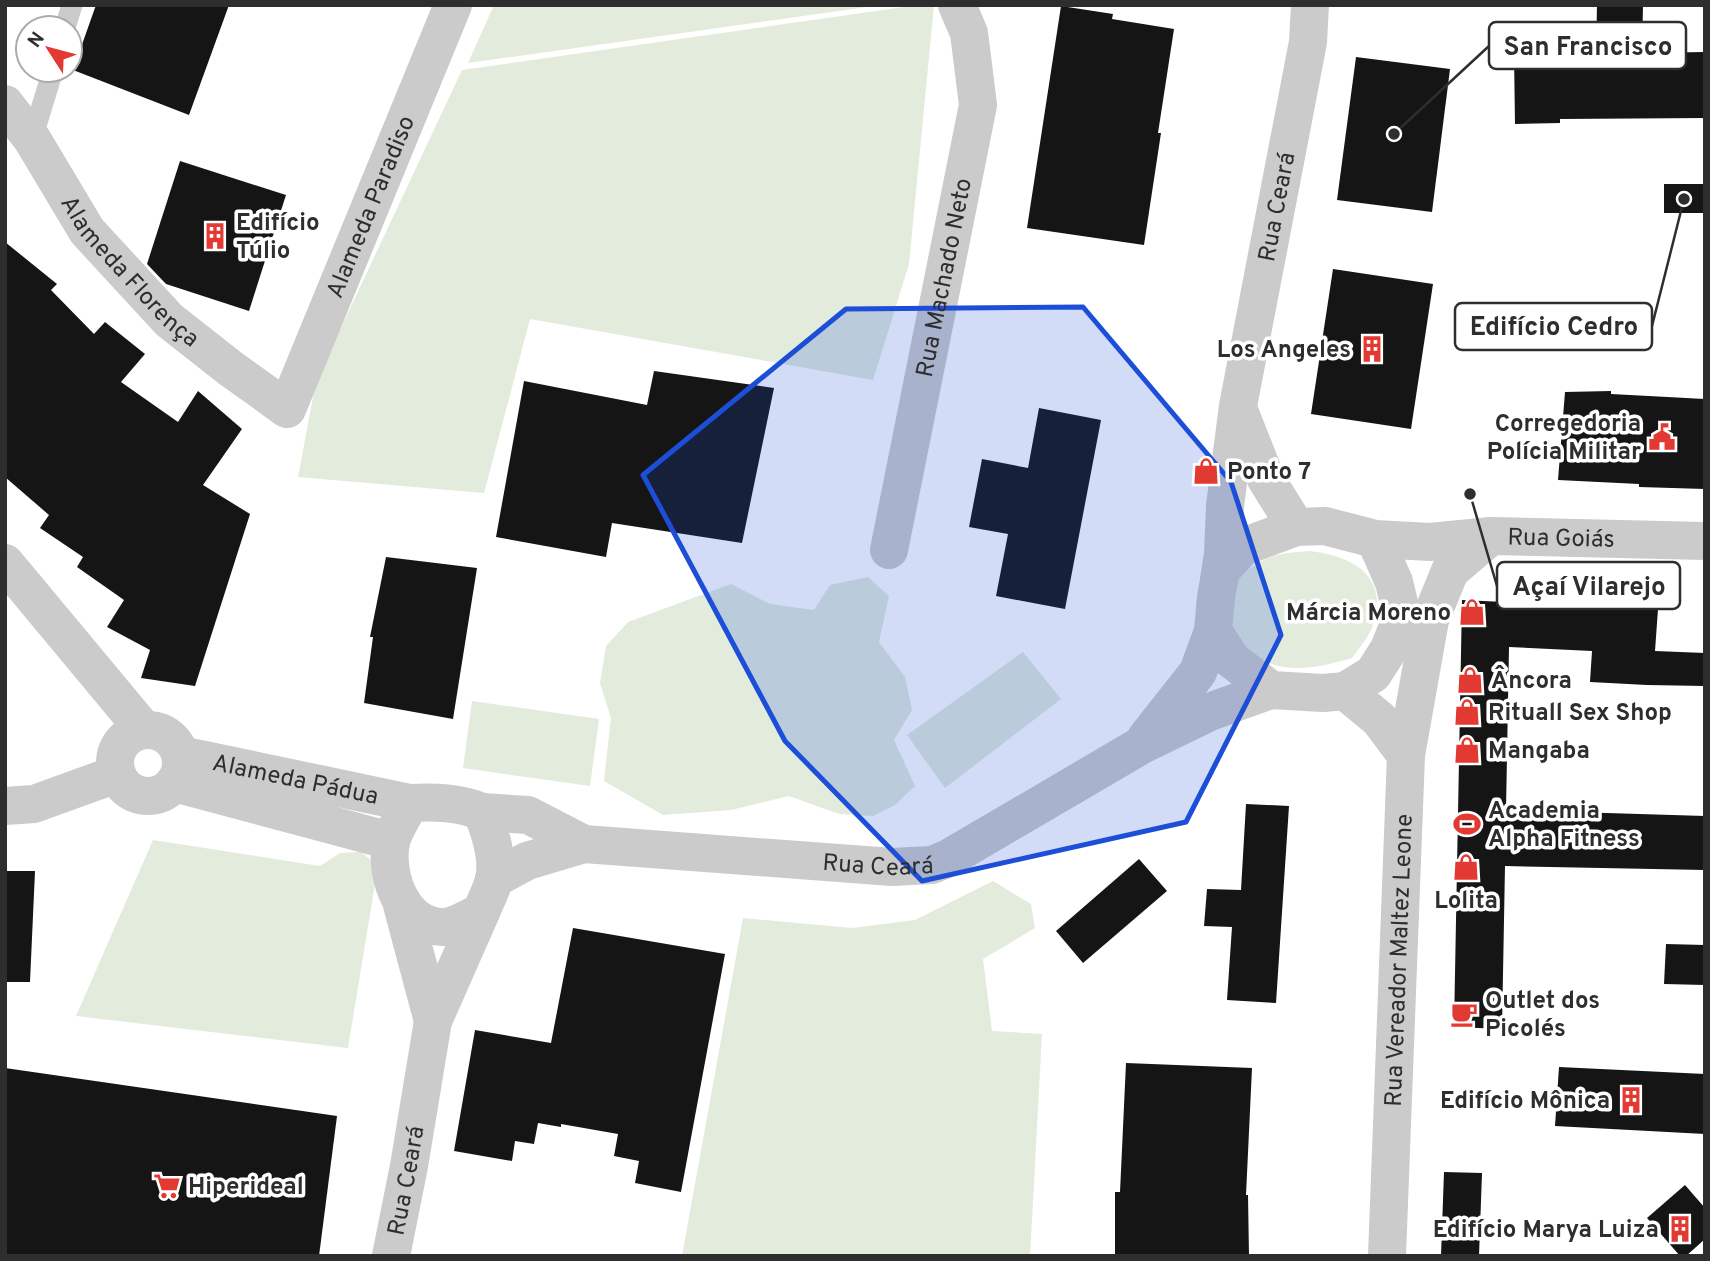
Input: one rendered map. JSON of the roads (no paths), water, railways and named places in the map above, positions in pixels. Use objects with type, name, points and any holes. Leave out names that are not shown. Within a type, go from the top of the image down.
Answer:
[{"type":"street","name":"Alameda Paradiso","points":[[287,409],[453,5]]},
{"type":"street","name":"Rua Machado Neto","points":[[889,551],[978,104],[969,33],[957,5]]},
{"type":"street","name":"Rua Ceará","points":[[1221,570],[1225,506],[1238,406],[1308,42],[1310,5]]},
{"type":"street","name":"Alameda Florença","points":[[5,104],[32,139],[88,230],[169,320],[287,409]]},
{"type":"street","points":[[1238,406],[1266,479],[1296,527]]},
{"type":"street","points":[[1325,526],[1375,539],[1394,582],[1399,603],[1398,626],[1389,649],[1373,674],[1345,691],[1323,693],[1271,690],[1231,660],[1213,631],[1216,597],[1221,570],[1243,547],[1296,527],[1325,526]]},
{"type":"street","name":"Rua Goiás","points":[[1375,539],[1430,542],[1491,536],[1705,541]]},
{"type":"street","name":"Rua Vereador Maltez Leone","points":[[1387,1256],[1406,755],[1430,620],[1450,571],[1491,536]]},
{"type":"street","points":[[5,564],[144,730]]},
{"type":"street","name":"Rua Ceará","points":[[1140,746],[1198,672],[1213,631]]},
{"type":"street","name":"Rua Ceará","points":[[391,1256],[433,1021],[487,896],[527,861],[584,844],[892,867],[932,865],[964,851],[1140,746],[1212,711],[1271,690]]},
{"type":"street","points":[[1345,691],[1379,719],[1406,755]]},
{"type":"street","points":[[144,730],[160,732],[173,741],[177,769],[160,794],[142,796],[127,789],[117,774],[116,754],[126,737],[144,730]]},
{"type":"street","name":"Alameda Pádua","points":[[177,769],[410,803]]},
{"type":"street","name":"Alameda Pádua","points":[[177,769],[391,841]]},
{"type":"street","points":[[5,806],[34,804],[117,774]]},
{"type":"street","points":[[439,802],[470,807],[482,812],[494,855],[487,896],[447,927],[425,924],[402,905],[390,867],[391,841],[410,803],[439,802]]},
{"type":"street","name":"Rua Ceará","points":[[482,812],[528,815],[584,844]]},
{"type":"street","name":"Rua Ceará","points":[[402,905],[433,1021]]},
{"type":"lane","points":[[32,139],[49,84]]},
{"type":"place","name":"San Francisco","points":[[1394,134]]},
{"type":"place","name":"Edifício Cedro","points":[[1684,199]]},
{"type":"place","name":"Edifício Túlio","points":[[215,236]]},
{"type":"place","name":"Los Angeles","points":[[1372,349]]},
{"type":"place","name":"Corregedoria Polícia Militar","points":[[1662,437]]},
{"type":"place","name":"Ponto 7","points":[[1206,471]]},
{"type":"place","name":"Açaí Vilarejo","points":[[1470,494]]},
{"type":"place","name":"Márcia Moreno","points":[[1472,612]]},
{"type":"place","name":"Âncora","points":[[1470,680]]},
{"type":"place","name":"Rituall Sex Shop","points":[[1467,712]]},
{"type":"place","name":"Mangaba","points":[[1467,750]]},
{"type":"place","name":"Academia Alpha Fitness","points":[[1467,824]]},
{"type":"place","name":"Lolita","points":[[1466,867]]},
{"type":"place","name":"Outlet dos Picolés","points":[[1464,1014]]},
{"type":"place","name":"Edifício Mônica","points":[[1631,1100]]},
{"type":"place","name":"Hiperideal","points":[[167,1186]]},
{"type":"place","name":"Edifício Marya Luiza","points":[[1680,1229]]}]
